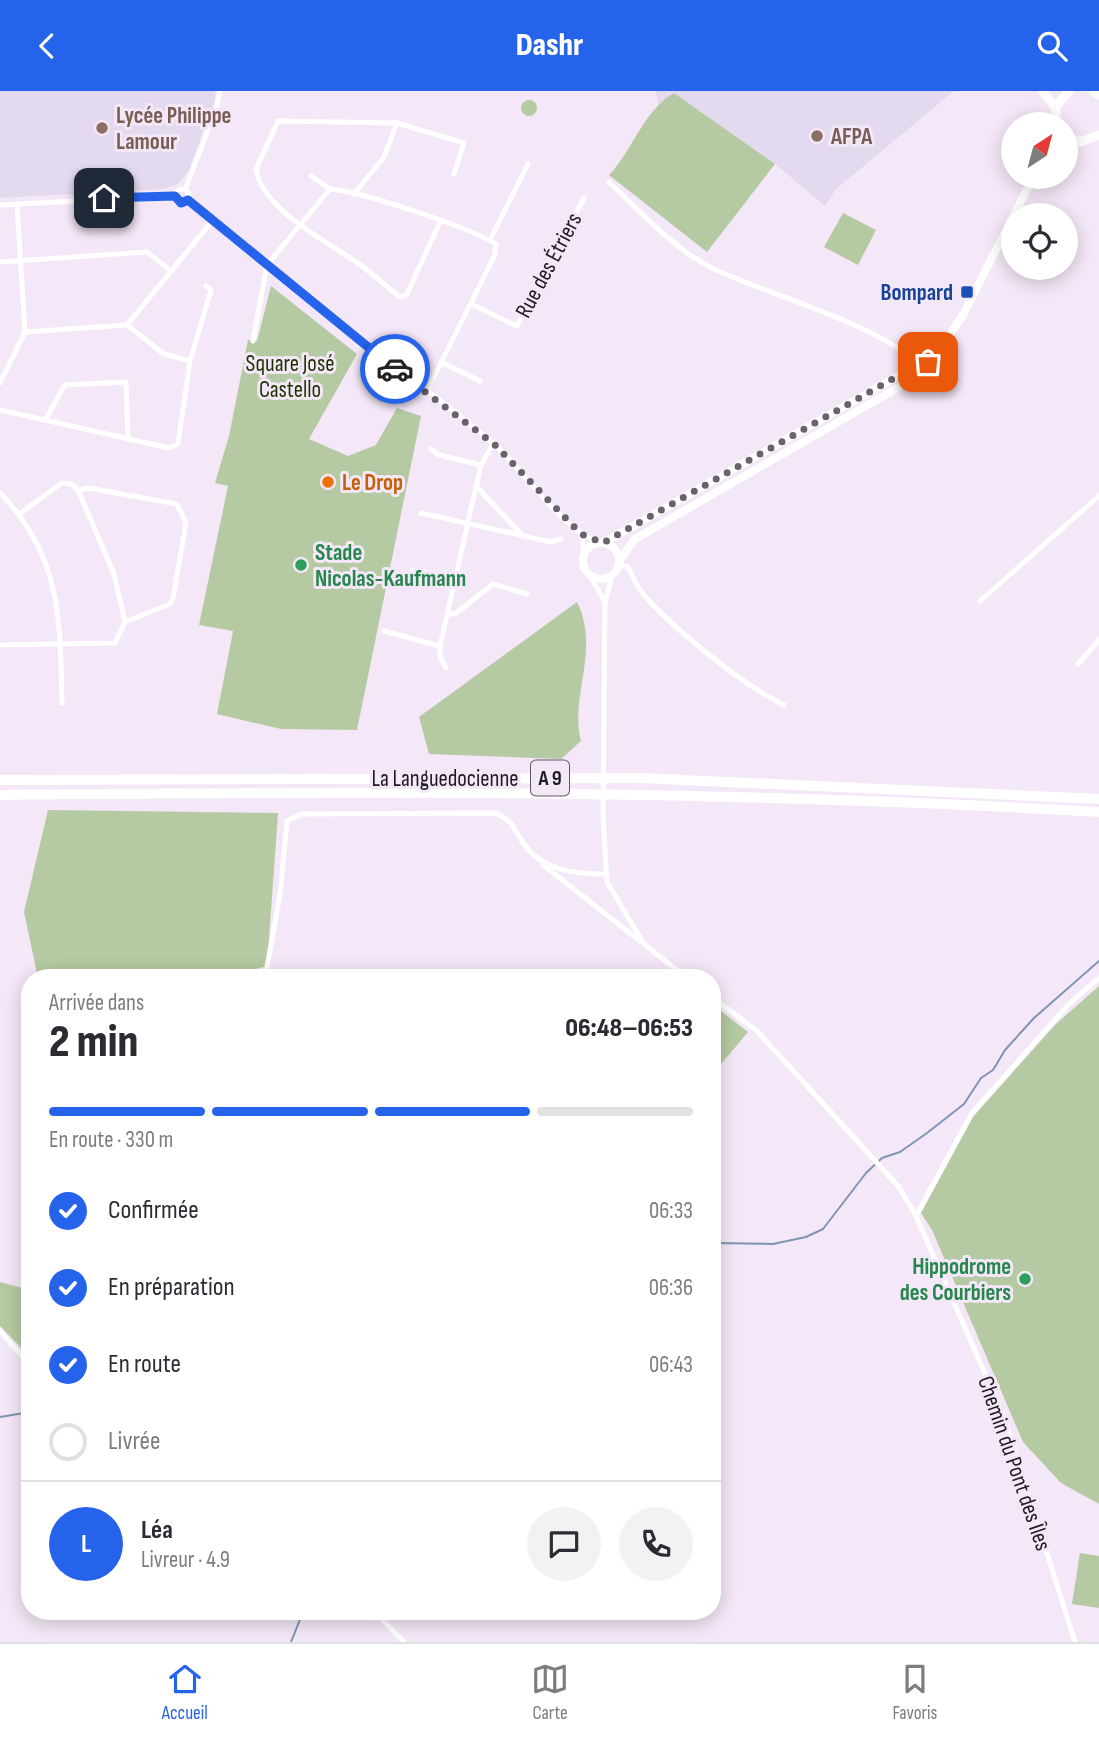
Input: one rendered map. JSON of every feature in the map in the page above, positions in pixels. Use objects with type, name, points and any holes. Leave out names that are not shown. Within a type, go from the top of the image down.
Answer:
[{"type":"highway","name":"La Languedocienne","points":[[0,779],[641,778],[1099,799]]},
{"type":"highway","name":"La Languedocienne","points":[[0,795],[589,793],[947,803],[1099,813]]},
{"type":"main road","points":[[1044,91],[1055,112]]},
{"type":"main road","points":[[1055,108],[1069,91]]},
{"type":"main road","points":[[1093,91],[1099,95]]},
{"type":"main road","points":[[1087,141],[1099,135]]},
{"type":"main road","points":[[1078,141],[1099,146]]},
{"type":"street","points":[[220,91],[217,106],[185,190],[188,200],[426,393],[494,444],[581,534],[586,546],[583,565],[605,602]]},
{"type":"street","points":[[440,222],[407,294],[400,297],[300,224],[270,198],[257,175],[259,160],[278,121],[397,123],[464,142],[454,174]]},
{"type":"street","points":[[355,194],[384,157],[397,123]]},
{"type":"street","points":[[490,240],[528,164]]},
{"type":"street","points":[[311,176],[330,189],[355,194],[490,240],[497,249],[426,393]]},
{"type":"street","points":[[609,182],[679,246],[713,269],[849,325],[902,351],[909,358]]},
{"type":"street","points":[[253,341],[267,265],[330,189]]},
{"type":"street","points":[[926,359],[947,338],[963,315],[1027,189]]},
{"type":"street","points":[[175,196],[179,190],[185,190]]},
{"type":"street","points":[[175,196],[179,202],[188,200]]},
{"type":"street","points":[[0,205],[175,196]]},
{"type":"street","name":"Rue des Étriers","points":[[471,304],[517,326],[584,198]]},
{"type":"street","points":[[0,383],[25,332],[17,204]]},
{"type":"street","points":[[127,325],[213,220]]},
{"type":"street","points":[[0,262],[147,253],[171,271]]},
{"type":"street","points":[[0,410],[169,448],[178,444],[190,362],[198,327],[211,290],[206,286]]},
{"type":"street","points":[[25,332],[127,325],[164,354],[190,362]]},
{"type":"street","points":[[644,944],[607,882],[603,815],[605,602],[612,576],[635,538],[911,380],[919,381],[929,374],[930,366],[926,359],[918,356],[909,358]]},
{"type":"street","points":[[584,554],[591,545],[602,543],[905,372],[909,358]]},
{"type":"street","points":[[441,362],[480,381]]},
{"type":"street","points":[[905,372],[911,380]]},
{"type":"street","points":[[45,420],[65,385],[126,381],[128,439]]},
{"type":"street","points":[[446,668],[440,657],[440,646],[481,465],[494,444]]},
{"type":"street","points":[[431,449],[439,455],[481,465]]},
{"type":"street","points":[[0,645],[115,643],[125,622],[114,574],[78,490],[71,484],[62,483],[19,515]]},
{"type":"street","points":[[476,486],[523,536]]},
{"type":"street","points":[[78,490],[89,488],[177,505],[183,512],[186,523],[173,599],[170,604],[125,622]]},
{"type":"street","points":[[0,493],[19,515],[41,549],[55,590],[62,703]]},
{"type":"street","points":[[980,601],[1099,496]]},
{"type":"street","points":[[421,513],[551,542],[561,539]]},
{"type":"street","points":[[581,534],[615,549],[619,563]]},
{"type":"street","points":[[619,563],[628,567],[633,581],[644,596],[705,649],[784,705]]},
{"type":"street","points":[[412,570],[456,577]]},
{"type":"street","points":[[590,576],[599,579],[612,576]]},
{"type":"street","points":[[448,614],[455,614],[494,584],[527,594]]},
{"type":"street","points":[[384,631],[440,646]]},
{"type":"street","points":[[1078,664],[1099,640]]},
{"type":"street","points":[[267,969],[280,895],[286,821],[302,814],[496,813],[512,821],[523,843],[541,863],[676,969]]},
{"type":"street","points":[[541,863],[582,874],[607,874]]},
{"type":"street","points":[[916,1216],[972,1113],[1068,1005],[1099,978]]},
{"type":"street","name":"Chemin du Pont des Îles","points":[[721,1004],[757,1031],[899,1187],[916,1216],[1004,1417],[1075,1642]]},
{"type":"street","points":[[0,1331],[21,1355]]},
{"type":"street","points":[[383,1620],[404,1642]]},
{"type":"shaded area","name":"Lycée Philippe Lamour","points":[[0,91],[215,91],[215,100],[189,170],[178,184],[163,189],[0,198]]},
{"type":"shaded area","name":"AFPA","points":[[656,91],[954,91],[836,189],[825,206],[775,164],[674,93],[659,108]]},
{"type":"green space","points":[[674,93],[775,164],[707,252],[609,175],[646,120]]},
{"type":"green space","points":[[529,100],[535,102],[535,114],[529,116],[523,114],[521,108],[523,102]]},
{"type":"green space","points":[[843,213],[876,230],[858,265],[824,247]]},
{"type":"green space","name":"Stade Nicolas-Kaufmann","points":[[271,286],[357,354],[309,439],[348,456],[376,445],[397,408],[421,416],[357,730],[281,729],[217,714],[233,631],[199,625],[228,486],[215,483],[229,436],[248,340],[257,341]]},
{"type":"green space","points":[[577,602],[584,620],[586,638],[578,724],[581,741],[561,759],[429,754],[419,717]]},
{"type":"green space","points":[[48,810],[278,813],[267,966],[256,969],[36,969],[24,912]]},
{"type":"green space","name":"Hippodrome des Courbiers","points":[[1099,986],[1099,1504],[1061,1483],[1023,1442],[932,1230],[921,1213],[973,1117],[1055,1025]]},
{"type":"green space","points":[[721,1011],[748,1032],[721,1064]]},
{"type":"green space","points":[[0,1282],[21,1288],[21,1348],[0,1326]]},
{"type":"green space","points":[[1080,1553],[1099,1556],[1099,1608],[1072,1604]]},
{"type":"waterway","points":[[721,1243],[773,1244],[806,1237],[823,1229],[866,1173],[882,1158],[900,1152],[964,1104],[981,1078],[993,1070],[1005,1050],[1034,1018],[1099,961]]},
{"type":"waterway","points":[[0,1417],[21,1414]]},
{"type":"waterway","points":[[291,1642],[300,1620]]},
{"type":"way so far","points":[[395,369],[494,444],[581,534],[603,543],[905,372],[905,364],[909,358],[918,356],[928,362]]},
{"type":"place","name":"Lycée Philippe Lamour","points":[[102,128]]},
{"type":"place","name":"AFPA","points":[[817,136]]},
{"type":"place","name":"Bompard","points":[[967,292]]},
{"type":"place","name":"Le Drop","points":[[328,482]]},
{"type":"place","name":"Stade Nicolas-Kaufmann","points":[[301,565]]},
{"type":"place","name":"Hippodrome des Courbiers","points":[[1025,1279]]},
{"type":"route","points":[[104,198],[164,195],[175,196],[181,203],[188,200],[395,369]]},
{"type":"park label","name":"Square José Castello","points":[[290,376]]}]
